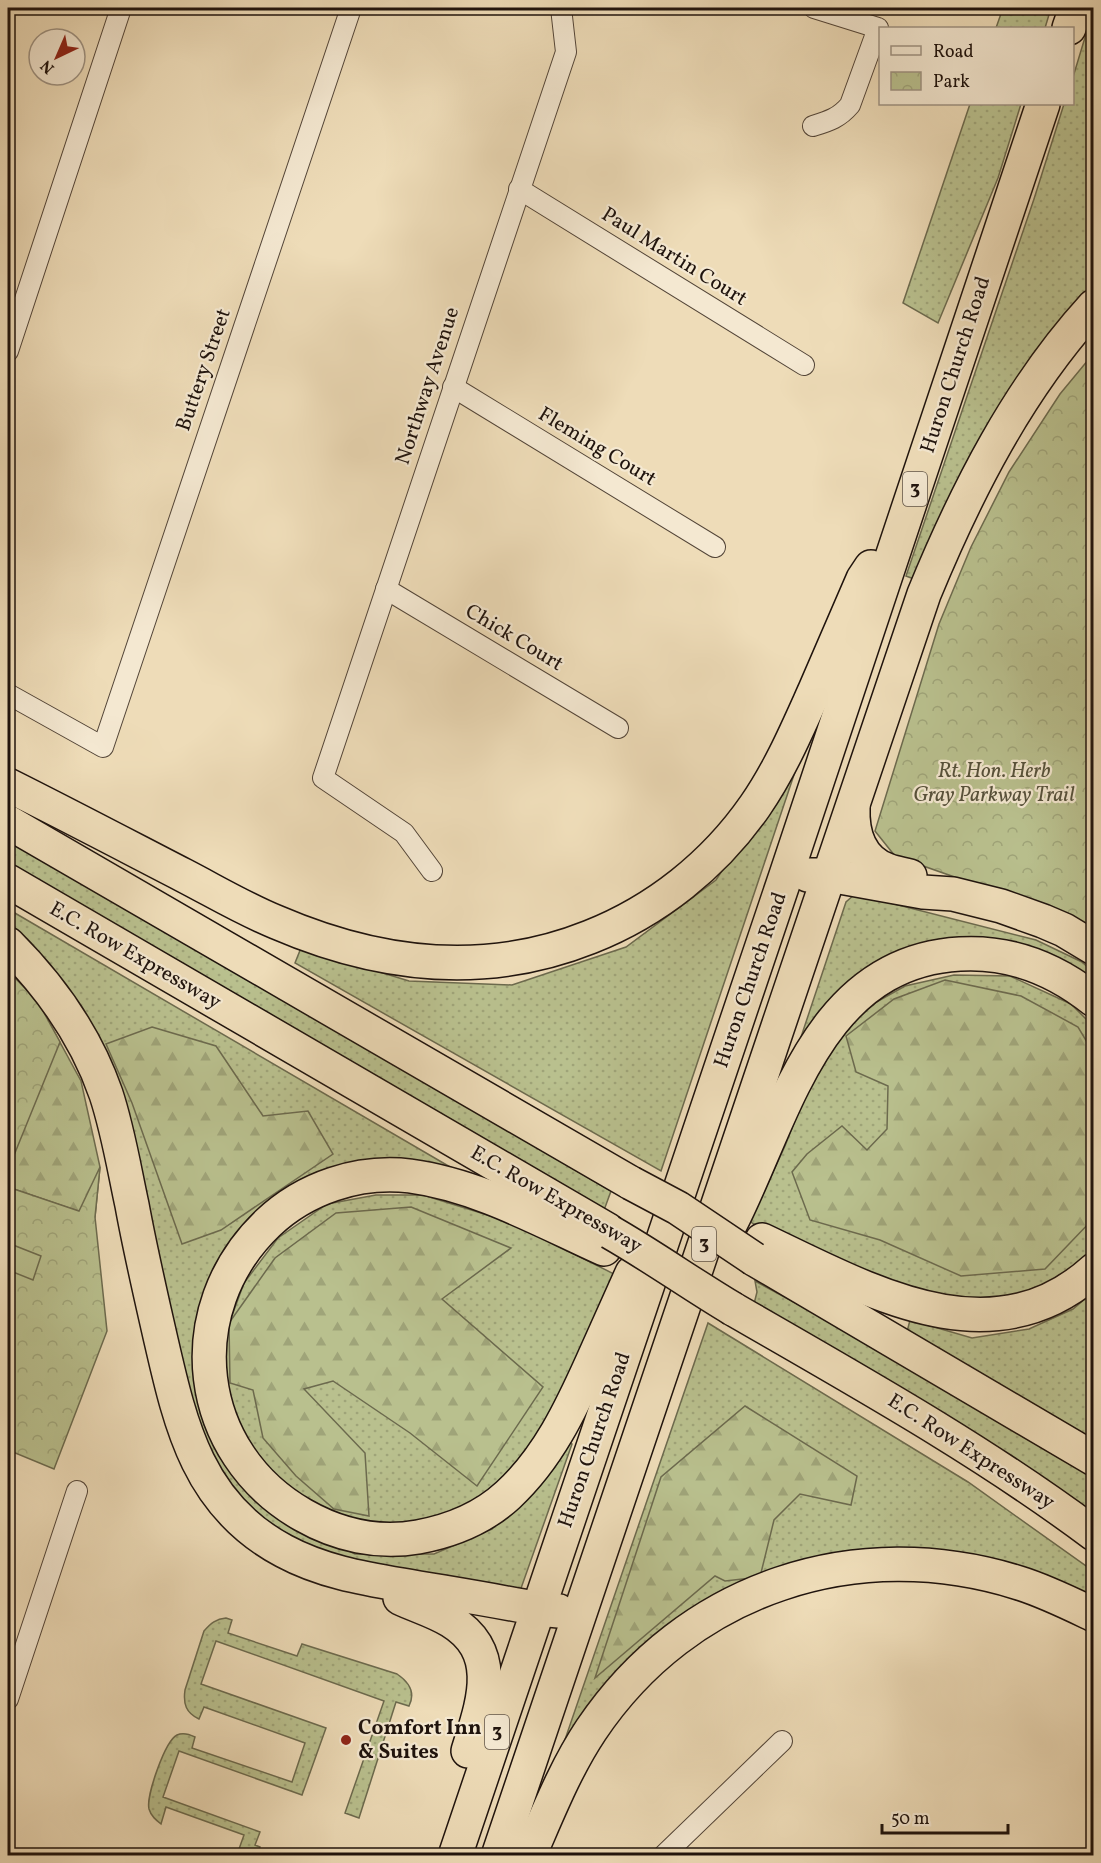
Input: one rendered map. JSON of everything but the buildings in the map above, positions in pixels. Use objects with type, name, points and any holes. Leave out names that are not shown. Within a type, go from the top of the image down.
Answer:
[{"type":"highway","points":[[1068,27],[1076,8]]},
{"type":"highway","name":"Huron Church Road","points":[[455,1856],[681,1194],[1043,105]]},
{"type":"highway","name":"Huron Church Road","points":[[498,1856],[924,594],[960,511],[999,438],[1022,401],[1072,331],[1094,306]]},
{"type":"highway","points":[[8,785],[274,922],[350,949],[430,963],[462,963],[538,955],[571,945],[609,930],[668,895],[695,873],[740,827],[780,765],[863,579],[910,502]]},
{"type":"highway","points":[[853,804],[854,830],[860,847],[873,862],[888,871],[925,879],[953,894]]},
{"type":"highway","points":[[8,822],[630,1183],[681,1194],[758,1249],[1094,1459]]},
{"type":"highway","points":[[786,875],[829,875],[923,892],[953,894],[1000,906],[1043,921],[1064,930],[1094,948]]},
{"type":"highway","name":"E.C. Row Expressway","points":[[8,881],[607,1240],[650,1255],[688,1282],[952,1438],[1022,1483],[1094,1534]]},
{"type":"highway","points":[[8,944],[38,976],[65,1012],[90,1055],[106,1095],[118,1138],[176,1406],[187,1440],[216,1493],[254,1532],[282,1550],[311,1564],[352,1576],[538,1609],[580,1613]]},
{"type":"highway","points":[[674,1333],[737,1210],[795,1080],[822,1034],[854,997],[894,970],[919,960],[975,953],[997,955],[1035,965],[1078,987],[1094,1000]]},
{"type":"highway","points":[[607,1240],[473,1191],[434,1180],[406,1176],[350,1179],[324,1187],[298,1199],[254,1236],[227,1276],[217,1302],[211,1330],[210,1383],[225,1433],[239,1457],[272,1494],[292,1509],[336,1531],[366,1538],[388,1540],[411,1538],[438,1533],[489,1510],[529,1473],[560,1430],[633,1271],[681,1194]]},
{"type":"highway","points":[[758,1249],[850,1281],[898,1301],[964,1315],[1017,1310],[1043,1302],[1065,1292],[1094,1269]]},
{"type":"highway","points":[[529,1856],[573,1760],[592,1729],[638,1673],[684,1634],[735,1603],[766,1589],[801,1576],[834,1569],[876,1564],[931,1565],[978,1572],[1019,1583],[1057,1597],[1094,1615]]},
{"type":"highway","points":[[352,1576],[450,1620],[469,1636],[482,1660],[485,1678],[484,1693],[450,1809],[449,1856]]},
{"type":"street","points":[[8,351],[121,8]]},
{"type":"street","name":"Buttery Street","points":[[8,694],[103,747],[351,8]]},
{"type":"street","name":"Northway Avenue","points":[[432,871],[404,832],[323,778],[566,52],[561,8]]},
{"type":"street","points":[[813,126],[841,115],[850,105],[878,28],[814,8]]},
{"type":"street","name":"Paul Martin Court","points":[[519,189],[804,365]]},
{"type":"street","name":"Fleming Court","points":[[453,387],[715,547]]},
{"type":"street","name":"Chick Court","points":[[386,589],[618,728]]},
{"type":"street","points":[[8,1699],[77,1491]]},
{"type":"street","points":[[663,1856],[782,1741]]},
{"type":"green space","points":[[1003,8],[1051,8],[1045,27],[996,27]]},
{"type":"green space","points":[[1093,11],[1093,286],[1074,306],[914,579],[906,576],[1064,105],[1074,105],[1074,74]]},
{"type":"green space","points":[[970,105],[1021,105],[998,178],[938,323],[903,303]]},
{"type":"green space","name":"Rt. Hon. Herb Gray Parkway Trail","points":[[1093,354],[1093,936],[1031,904],[895,856],[875,831],[939,624],[971,547],[1009,472],[1060,394]]},
{"type":"green space","points":[[803,748],[661,1171],[295,963],[301,948],[409,981],[512,985],[626,947],[716,880]]},
{"type":"green space","points":[[8,840],[611,1191],[603,1213],[8,872]]},
{"type":"green space","points":[[855,894],[1036,940],[1082,962],[1093,972],[1093,989],[967,942],[796,1052],[846,902]]},
{"type":"green space","points":[[8,909],[457,1171],[270,1209],[200,1377],[292,1524],[355,1554],[434,1554],[492,1529],[544,1478],[568,1441],[572,1444],[519,1594],[352,1568],[285,1544],[217,1474],[191,1421],[122,1107],[8,935]]},
{"type":"green space","points":[[8,971],[37,1000],[81,1081],[100,1167],[95,1217],[8,1187]]},
{"type":"green space","points":[[8,971],[37,1000],[60,1042],[8,1170]]},
{"type":"green space","points":[[954,975],[1010,976],[1071,1004],[1093,1026],[1093,1255],[1053,1288],[1004,1304],[943,1304],[870,1280],[750,1222],[785,1146],[815,1070],[855,1014],[905,986]]},
{"type":"green space","points":[[945,980],[1021,996],[1078,1027],[1093,1052],[1093,1219],[1045,1269],[961,1276],[880,1240],[810,1220],[792,1172],[807,1154],[842,1126],[867,1150],[887,1129],[888,1086],[856,1072],[846,1036],[894,999]]},
{"type":"green space","points":[[152,1027],[216,1046],[263,1116],[308,1111],[333,1154],[221,1230],[182,1244],[132,1103],[106,1044]]},
{"type":"green space","points":[[100,1167],[95,1217],[107,1331],[54,1469],[8,1450],[8,1187],[79,1211]]},
{"type":"green space","points":[[376,1195],[423,1195],[510,1222],[614,1274],[551,1418],[506,1487],[446,1522],[344,1525],[260,1470],[223,1383],[223,1340],[244,1283],[278,1238],[327,1204]]},
{"type":"green space","points":[[411,1207],[511,1248],[442,1299],[543,1387],[477,1486],[410,1433],[333,1381],[304,1389],[365,1453],[369,1516],[334,1509],[296,1476],[263,1438],[253,1390],[230,1383],[229,1323],[275,1258],[336,1213]]},
{"type":"green space","points":[[8,1243],[41,1256],[33,1280],[8,1270]]},
{"type":"green space","points":[[755,1281],[886,1352],[1093,1475],[1093,1520],[754,1304],[757,1292]]},
{"type":"green space","points":[[1093,1292],[1093,1441],[907,1332],[910,1320],[972,1338],[1029,1329],[1073,1309]]},
{"type":"green space","points":[[708,1323],[968,1482],[1093,1571],[1093,1607],[988,1561],[715,1605],[547,1792]]},
{"type":"green space","points":[[745,1406],[857,1476],[851,1505],[800,1494],[774,1520],[760,1577],[725,1581],[715,1576],[595,1678],[661,1477]]},
{"type":"green space","points":[[219,1619],[232,1620],[228,1633],[297,1656],[302,1644],[397,1674],[408,1684],[412,1696],[411,1701],[409,1706],[396,1702],[359,1818],[345,1813],[384,1701],[216,1641],[201,1684],[326,1728],[302,1795],[179,1751],[163,1797],[260,1832],[255,1845],[260,1847],[258,1855],[239,1849],[244,1835],[166,1807],[161,1824],[152,1816],[149,1802],[153,1781],[167,1747],[179,1734],[195,1737],[192,1748],[292,1782],[305,1743],[204,1707],[199,1719],[186,1708],[185,1690],[204,1631]]},
{"type":"place","name":"Comfort Inn & Suites","points":[[346,1740]]}]
